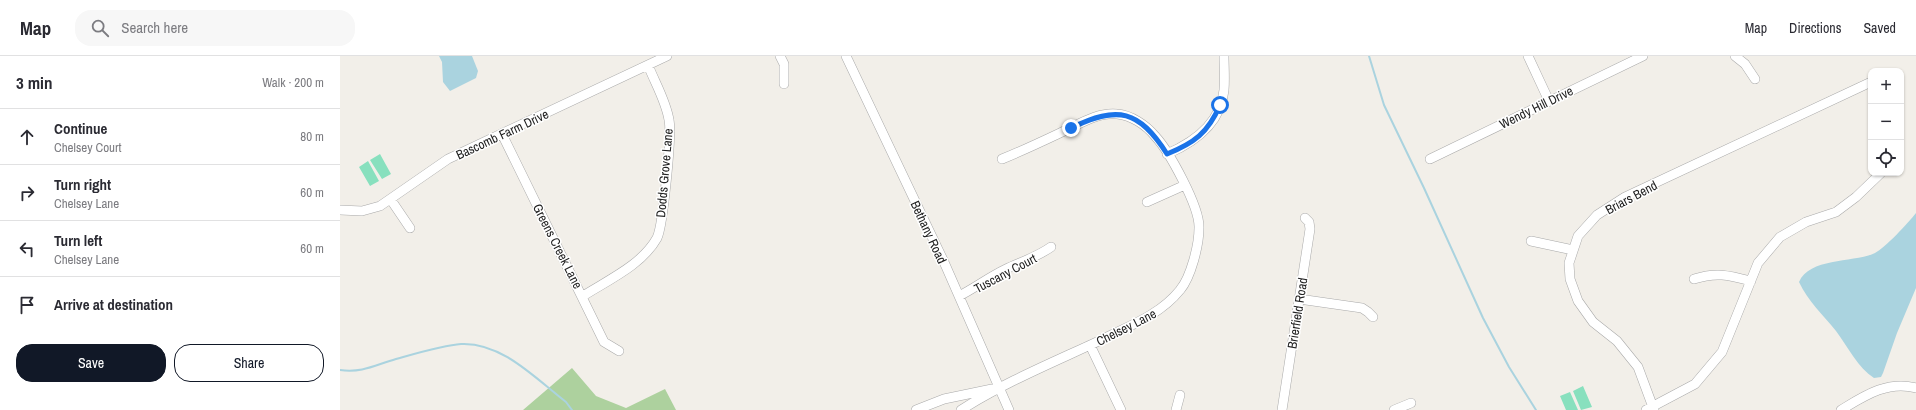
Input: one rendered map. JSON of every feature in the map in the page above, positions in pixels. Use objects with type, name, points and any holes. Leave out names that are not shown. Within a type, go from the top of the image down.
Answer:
[{"type":"street","name":"Bascomb Farm Drive","points":[[340,210],[366,210],[380,206],[391,200],[444,162],[667,56]]},
{"type":"street","points":[[780,56],[784,64],[784,84]]},
{"type":"street","name":"Bethany Road","points":[[846,56],[959,296],[1009,410]]},
{"type":"street","points":[[1167,154],[1192,142],[1206,130],[1211,122],[1220,105],[1224,92],[1224,56]]},
{"type":"street","points":[[1528,56],[1549,101]]},
{"type":"street","name":"Wendy Hill Drive","points":[[1430,159],[1643,56]]},
{"type":"street","points":[[1735,56],[1745,64],[1755,79]]},
{"type":"street","name":"Dodds Grove Lane","points":[[583,296],[611,280],[640,258],[657,237],[666,186],[669,120],[664,103],[648,65]]},
{"type":"street","name":"Briars Bend","points":[[1868,83],[1625,198],[1597,215],[1578,236],[1569,263],[1570,279],[1578,300],[1593,322],[1617,341],[1638,367],[1651,409],[1695,384],[1722,352],[1758,263],[1780,237],[1806,222],[1836,212],[1856,197],[1878,176]]},
{"type":"street","name":"Chelsey Lane","points":[[999,388],[1090,345],[1157,311],[1174,297],[1186,281],[1192,263],[1199,228],[1197,214],[1185,185],[1156,136],[1144,125],[1126,115],[1116,113],[1091,118],[1002,159]]},
{"type":"street","name":"Greens Creek Lane","points":[[502,134],[583,296],[604,342],[619,351]]},
{"type":"street","points":[[1147,202],[1185,185]]},
{"type":"street","points":[[391,200],[410,228]]},
{"type":"street","name":"Brierfield Road","points":[[1282,410],[1310,228],[1309,222],[1305,218]]},
{"type":"street","points":[[1531,241],[1574,250]]},
{"type":"street","name":"Tuscany Court","points":[[959,296],[976,288],[1004,270],[1039,255],[1051,247]]},
{"type":"street","points":[[1694,279],[1712,274],[1725,274],[1751,281]]},
{"type":"street","points":[[1299,299],[1362,308],[1373,317]]},
{"type":"street","points":[[1090,345],[1121,410]]},
{"type":"street","points":[[1841,410],[1866,395],[1883,388],[1902,385],[1916,388]]},
{"type":"street","points":[[916,410],[944,399],[999,388]]},
{"type":"street","points":[[961,410],[999,388]]},
{"type":"street","points":[[1176,410],[1180,395]]},
{"type":"street","points":[[1394,410],[1411,403]]},
{"type":"green space","points":[[380,154],[391,174],[382,179],[370,160]]},
{"type":"green space","points":[[368,161],[379,181],[370,186],[359,167]]},
{"type":"green space","points":[[572,368],[596,396],[626,408],[665,389],[676,410],[523,410]]},
{"type":"green space","points":[[1583,386],[1592,407],[1581,410],[1573,391]]},
{"type":"green space","points":[[1570,392],[1578,410],[1566,410],[1560,396]]},
{"type":"water","points":[[439,56],[472,56],[478,71],[476,78],[450,91],[443,82],[442,62]]},
{"type":"water","points":[[1916,213],[1916,288],[1897,333],[1883,373],[1881,377],[1874,378],[1858,363],[1836,331],[1811,302],[1799,282],[1805,274],[1822,264],[1875,253],[1890,241]]},
{"type":"waterway","points":[[1369,56],[1384,105],[1424,188],[1483,318],[1509,367],[1536,410]]},
{"type":"waterway","points":[[340,370],[348,371],[369,368],[389,361],[446,346],[461,344],[476,345],[504,355],[518,364],[566,402],[572,410]]},
{"type":"route","points":[[1071,128],[1091,118],[1116,113],[1126,115],[1144,125],[1156,136],[1167,154],[1184,147],[1206,130],[1220,105]]}]
